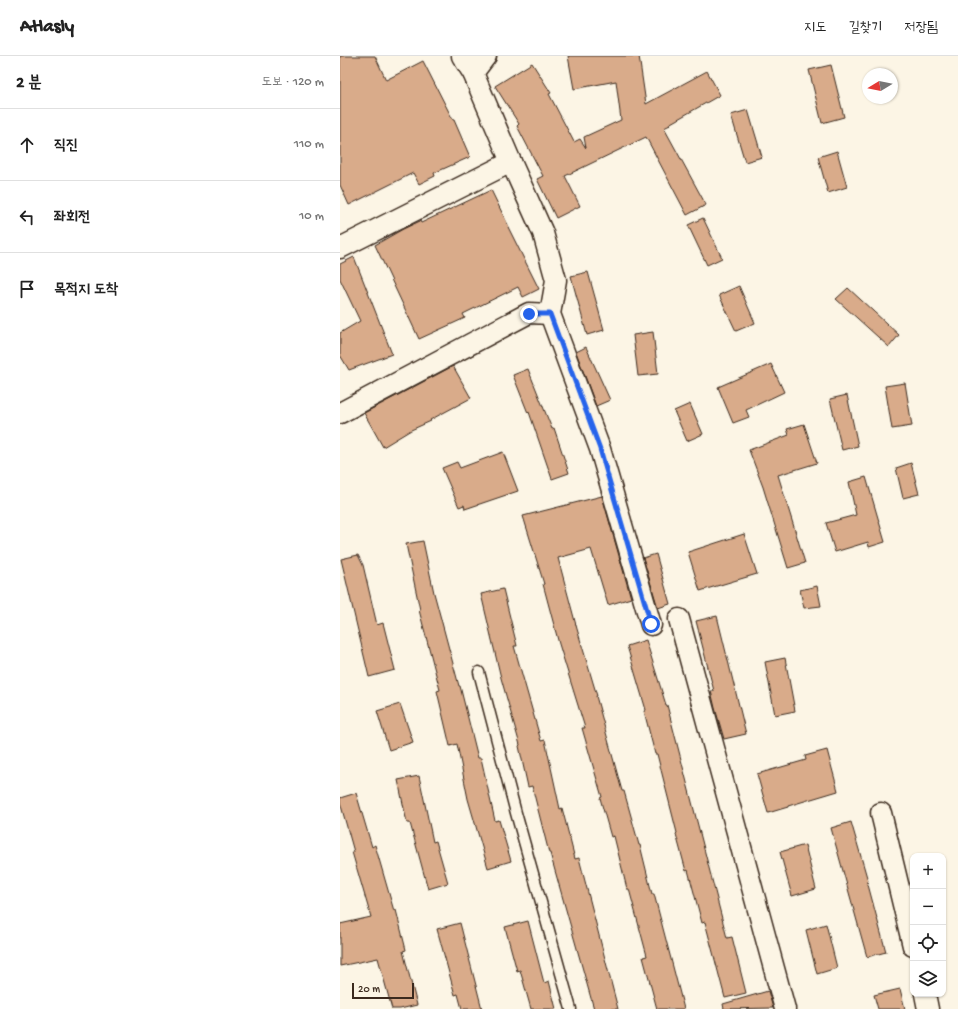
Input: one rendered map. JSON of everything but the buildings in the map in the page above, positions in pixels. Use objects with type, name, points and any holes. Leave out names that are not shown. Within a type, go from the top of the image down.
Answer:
[{"type":"street","points":[[462,56],[474,73],[511,162],[543,233],[556,280],[550,314],[600,449],[651,624]]},
{"type":"street","points":[[474,73],[486,56]]},
{"type":"street","points":[[340,248],[511,162]]},
{"type":"street","points":[[340,413],[529,314],[550,314]]},
{"type":"street","points":[[679,619],[785,1009]]},
{"type":"street","points":[[881,812],[910,933]]},
{"type":"street","points":[[926,997],[928,1009]]},
{"type":"lane","points":[[479,672],[516,813],[571,1009]]},
{"type":"route","points":[[529,314],[550,314],[600,449],[651,624]]}]
